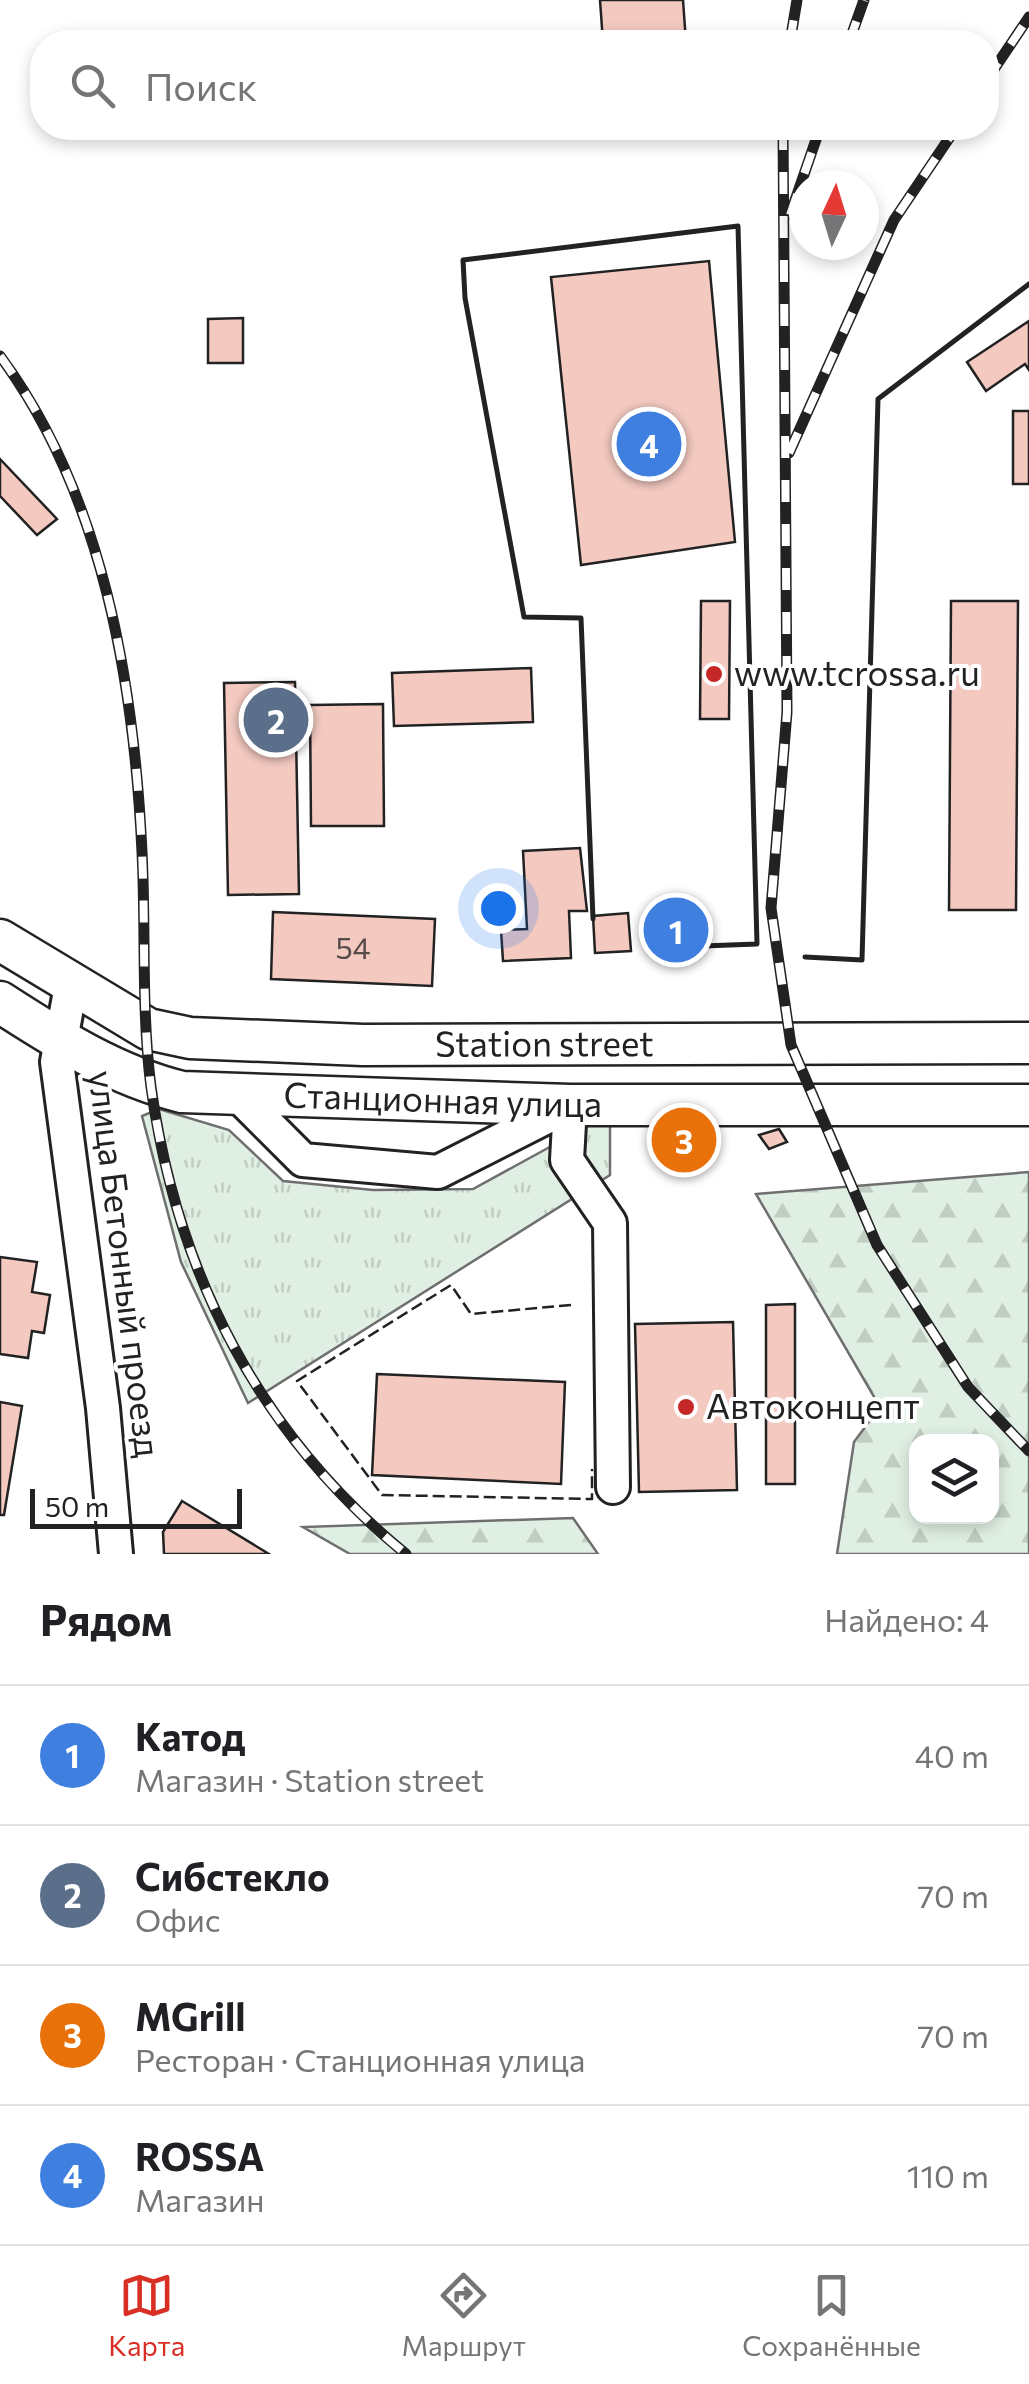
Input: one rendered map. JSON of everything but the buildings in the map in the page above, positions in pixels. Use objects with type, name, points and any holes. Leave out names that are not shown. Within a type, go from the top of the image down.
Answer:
[{"type":"main road","points":[[0,940],[72,986]]},
{"type":"main road","name":"Station street","points":[[72,986],[148,1029],[190,1038],[362,1045],[1029,1044]]},
{"type":"main road","name":"Станционная улица","points":[[0,1002],[60,1041],[151,1085],[240,1097],[570,1105],[1029,1105]]},
{"type":"street","name":"улица Бетонный проезд","points":[[72,986],[56,1062],[104,1408],[116,1554]]},
{"type":"street","points":[[240,1097],[302,1160],[438,1172],[570,1105]]},
{"type":"street","points":[[570,1105],[567,1160],[610,1222],[612,1487]]},
{"type":"green space","points":[[159,1109],[229,1130],[283,1181],[373,1190],[473,1189],[610,1114],[610,1175],[248,1403],[181,1262],[142,1116]]},
{"type":"green space","points":[[1029,1172],[1029,1554],[837,1554],[854,1442],[880,1407],[756,1194]]},
{"type":"green space","points":[[573,1518],[598,1554],[350,1554],[303,1527]]},
{"type":"railway","points":[[792,30],[797,0]]},
{"type":"railway","points":[[853,30],[864,0]]},
{"type":"railway","points":[[999,62],[1029,17]]},
{"type":"railway","points":[[783,140],[787,712],[771,908],[791,1045],[877,1245],[968,1387],[1029,1451]]},
{"type":"railway","points":[[806,170],[816,140]]},
{"type":"railway","points":[[789,453],[894,220],[948,140]]},
{"type":"railway","points":[[0,356],[35,410],[65,468],[107,592],[121,657],[138,788],[151,1087],[163,1156],[181,1222],[204,1285],[233,1346],[268,1403],[308,1457],[354,1507],[406,1554]]},
{"type":"fence","points":[[571,1305],[471,1314],[451,1285],[297,1381],[382,1495],[592,1499],[592,1469]]},
{"type":"wall","points":[[593,919],[581,618],[524,617],[465,298],[463,260],[738,226],[757,944],[703,946]]},
{"type":"wall","points":[[805,957],[862,960],[878,399],[1029,284]]},
{"type":"place","name":"ROSSA","points":[[649,444]]},
{"type":"place","name":"www.tcrossa.ru","points":[[714,674]]},
{"type":"place","name":"Сибстекло","points":[[276,720]]},
{"type":"place","name":"Катод","points":[[676,930]]},
{"type":"place","name":"MGrill","points":[[684,1140]]},
{"type":"place","name":"Автоконцепт","points":[[686,1407]]}]
